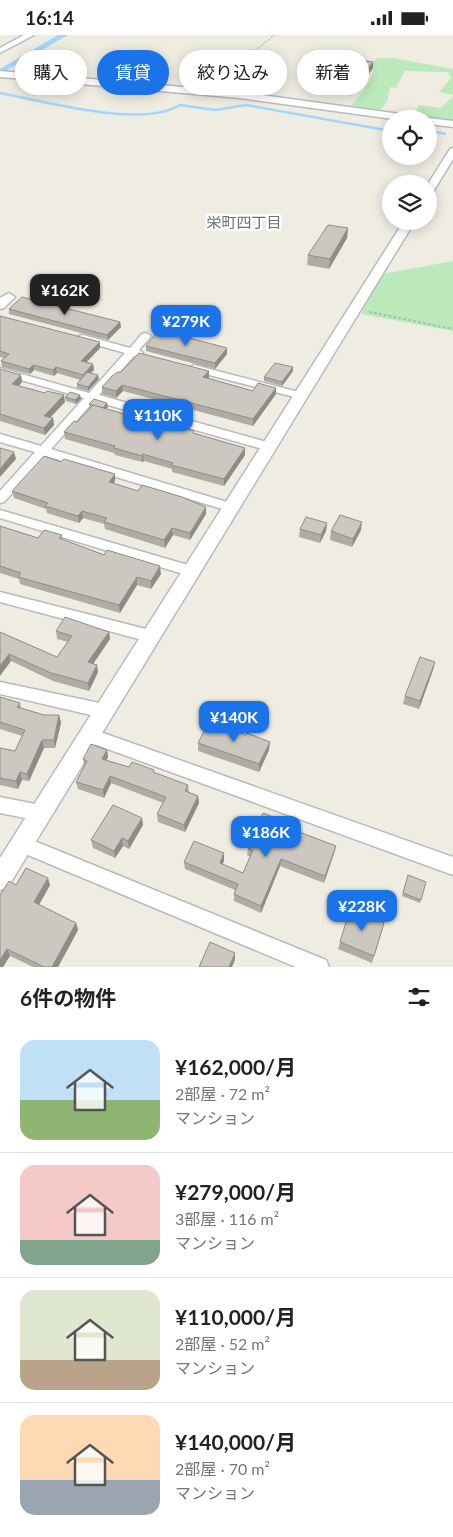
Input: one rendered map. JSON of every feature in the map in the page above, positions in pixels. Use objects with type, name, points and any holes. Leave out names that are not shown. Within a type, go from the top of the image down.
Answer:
[{"type":"street","points":[[0,51],[30,35]]},
{"type":"street","points":[[0,74],[179,89]]},
{"type":"street","points":[[233,95],[382,115]]},
{"type":"street","points":[[437,122],[453,124]]},
{"type":"street","points":[[437,177],[453,151]]},
{"type":"street","points":[[0,879],[150,636],[233,508],[404,230]]},
{"type":"street","points":[[75,336],[150,357]]},
{"type":"street","points":[[0,499],[146,336]]},
{"type":"street","points":[[179,364],[302,396]]},
{"type":"street","points":[[0,371],[270,447]]},
{"type":"street","points":[[0,437],[233,508]]},
{"type":"street","points":[[0,514],[193,572]]},
{"type":"street","points":[[0,597],[150,636]]},
{"type":"street","points":[[0,688],[104,711]]},
{"type":"street","points":[[89,735],[453,866]]},
{"type":"street","points":[[0,805],[40,813]]},
{"type":"street","points":[[22,844],[319,967]]},
{"type":"path","points":[[255,50],[275,35]]},
{"type":"path","points":[[355,310],[453,329]]},
{"type":"green space","points":[[378,58],[393,58],[453,69],[453,95],[439,92],[451,78],[448,72],[405,71],[396,88],[390,87],[387,102],[379,111],[351,106],[360,95],[369,95],[369,81],[373,68],[371,63]]},
{"type":"green space","points":[[453,96],[453,120],[437,118],[437,110],[416,110],[419,105],[441,108]]},
{"type":"green space","points":[[453,261],[453,331],[361,314],[382,274]]},
{"type":"building","points":[[328,225],[348,228],[330,259],[308,255]]},
{"type":"building","points":[[22,297],[120,322],[107,335],[9,309]]},
{"type":"building","points":[[0,316],[100,342],[81,361],[93,364],[83,375],[56,367],[53,370],[33,365],[29,369],[1,361],[9,354],[0,351]]},
{"type":"building","points":[[159,330],[227,348],[215,363],[146,346]]},
{"type":"building","points":[[139,353],[209,371],[203,377],[253,391],[258,383],[276,388],[253,419],[122,385],[116,391],[102,387],[112,376],[121,372]]},
{"type":"building","points":[[275,363],[293,367],[282,382],[264,377]]},
{"type":"building","points":[[0,369],[21,375],[12,384],[45,393],[47,391],[64,395],[44,416],[53,418],[44,428],[0,414]]},
{"type":"building","points":[[87,372],[98,375],[88,387],[77,384]]},
{"type":"building","points":[[70,392],[80,395],[75,400],[65,397]]},
{"type":"building","points":[[94,399],[107,403],[103,408],[89,404]]},
{"type":"building","points":[[93,405],[166,426],[169,423],[194,431],[193,433],[245,448],[224,479],[171,465],[173,463],[143,454],[142,456],[114,448],[115,446],[64,432],[74,421],[77,422]]},
{"type":"building","points":[[0,448],[14,452],[0,469]]},
{"type":"building","points":[[44,456],[61,462],[64,459],[115,474],[109,482],[138,491],[142,485],[182,497],[206,507],[190,533],[172,528],[164,540],[104,522],[107,518],[82,511],[78,516],[45,506],[48,503],[12,491]]},
{"type":"building","points":[[340,515],[362,522],[353,539],[331,531]]},
{"type":"building","points":[[306,517],[327,523],[321,535],[300,529]]},
{"type":"building","points":[[0,526],[38,538],[44,530],[62,535],[59,538],[104,555],[107,550],[160,566],[151,581],[137,577],[119,605],[18,577],[21,573],[0,566]]},
{"type":"building","points":[[65,617],[109,632],[88,662],[97,665],[88,683],[51,673],[9,654],[0,666],[0,632],[57,657],[72,636],[56,631]]},
{"type":"building","points":[[420,657],[435,662],[420,701],[405,696]]},
{"type":"building","points":[[0,697],[20,703],[17,707],[44,715],[59,715],[54,740],[42,740],[27,774],[20,772],[16,781],[0,778],[0,748],[15,751],[25,730],[0,722]]},
{"type":"building","points":[[209,721],[270,742],[259,764],[198,743]]},
{"type":"building","points":[[91,744],[107,750],[102,759],[129,767],[132,762],[188,785],[185,791],[198,796],[184,825],[157,814],[166,797],[110,776],[103,790],[76,782],[87,761],[83,759]]},
{"type":"building","points":[[113,805],[142,818],[128,841],[122,838],[114,851],[91,840]]},
{"type":"building","points":[[263,813],[283,821],[281,825],[336,846],[325,876],[281,859],[261,906],[234,894],[238,884],[184,862],[194,841],[224,853],[220,863],[243,873],[253,850],[248,848]]},
{"type":"building","points":[[26,868],[48,878],[34,902],[76,923],[52,967],[44,967],[7,949],[0,960],[0,895],[9,881],[16,885]]},
{"type":"building","points":[[408,875],[426,882],[421,900],[403,893]]},
{"type":"building","points":[[350,909],[384,923],[374,956],[340,942]]},
{"type":"building","points":[[210,942],[235,953],[229,967],[199,967]]},
{"type":"waterway","points":[[0,72],[64,35]]},
{"type":"waterway","points":[[0,93],[66,107],[118,114],[163,112],[180,105],[215,110],[246,105],[382,129]]},
{"type":"waterway","points":[[437,132],[445,134]]},
{"type":"district","name":"栄町四丁目","points":[[244,223]]}]
